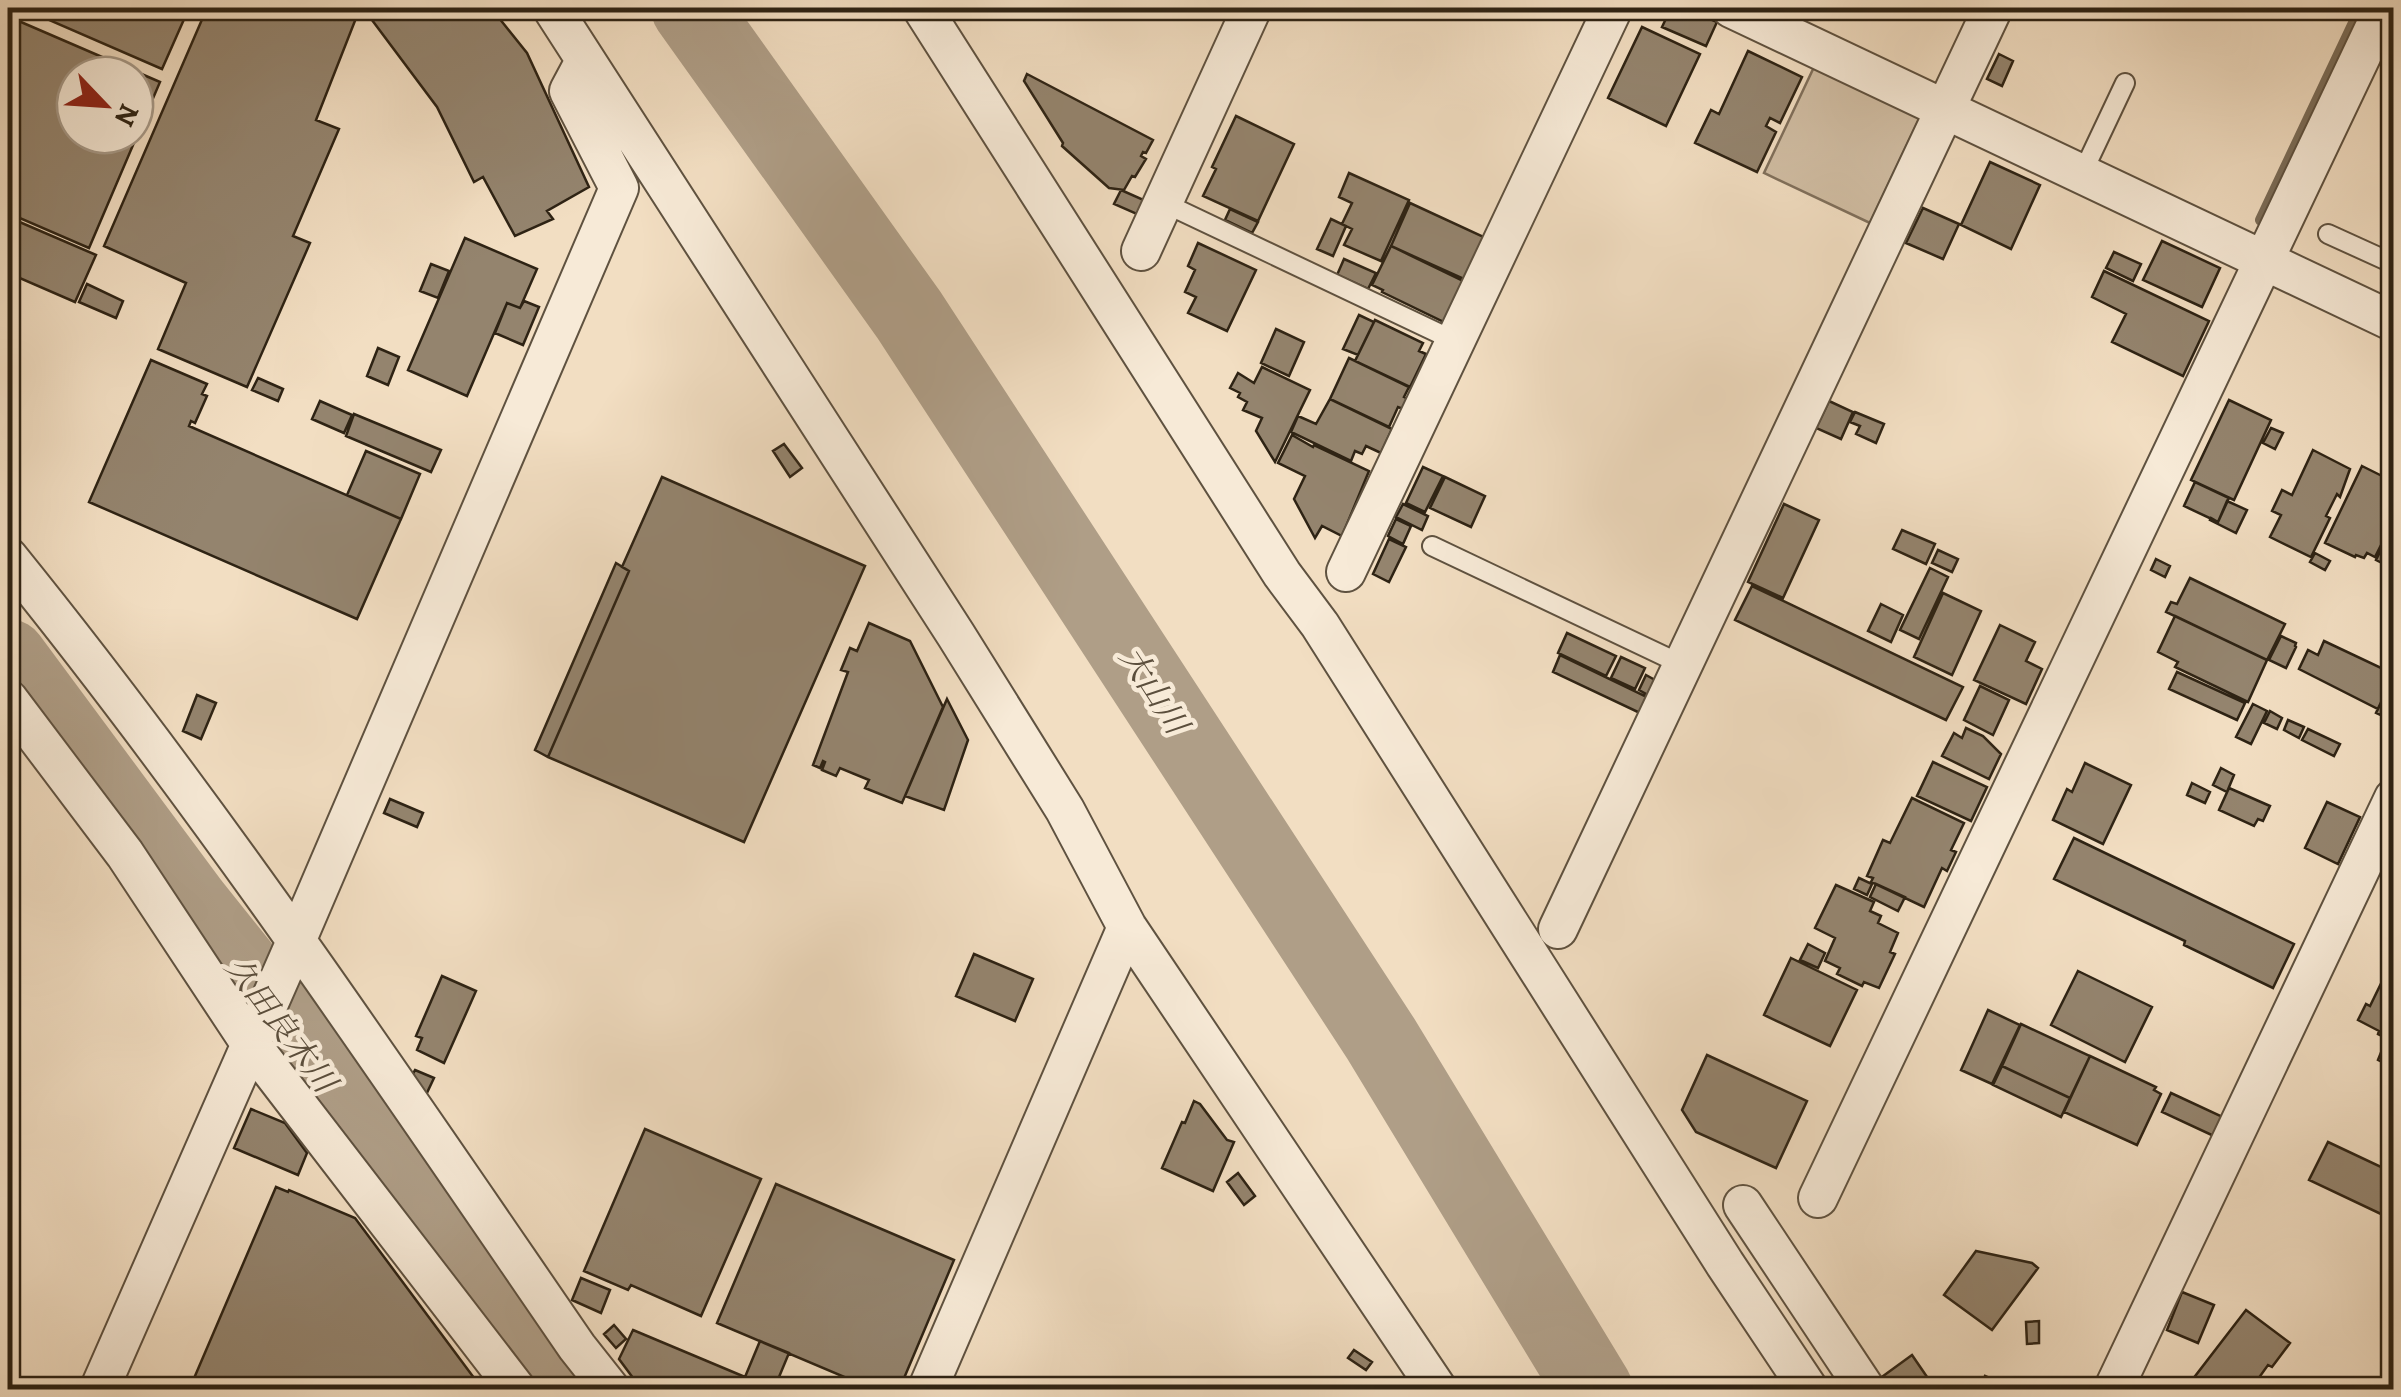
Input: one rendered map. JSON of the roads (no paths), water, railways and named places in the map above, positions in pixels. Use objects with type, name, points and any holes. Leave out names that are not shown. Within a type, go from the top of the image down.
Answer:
[{"type":"street","points":[[552,8],[1065,810],[1127,927],[1438,1390]]},
{"type":"street","points":[[922,8],[1282,574],[1320,625],[1714,1248],[1809,1390]]},
{"type":"street","points":[[1140,251],[1252,8]]},
{"type":"street","points":[[1346,572],[1613,8]]},
{"type":"street","points":[[1732,8],[2394,322]]},
{"type":"street","points":[[1558,929],[1993,8]]},
{"type":"street","points":[[1818,1198],[2384,8]]},
{"type":"street","points":[[99,1390],[619,188],[569,91],[585,61]]},
{"type":"street","points":[[8,557],[67,630],[296,941],[610,1390]]},
{"type":"street","points":[[8,699],[125,854],[251,1041],[517,1390]]},
{"type":"street","points":[[2113,1390],[2394,798]]},
{"type":"street","points":[[927,1390],[1127,927]]},
{"type":"street","points":[[1743,1206],[1866,1390]]},
{"type":"lane","points":[[2082,174],[2126,83]]},
{"type":"lane","points":[[1162,202],[1455,341]]},
{"type":"lane","points":[[2328,234],[2394,264]]},
{"type":"lane","points":[[1432,546],[1682,665]]},
{"type":"waterway","name":"大山川","points":[[690,8],[909,315],[1381,1039],[1594,1390]]},
{"type":"waterway","points":[[2261,220],[2361,8]]},
{"type":"waterway","name":"久田良木川","points":[[8,658],[328,1088],[433,1221],[456,1258],[555,1390]]}]
